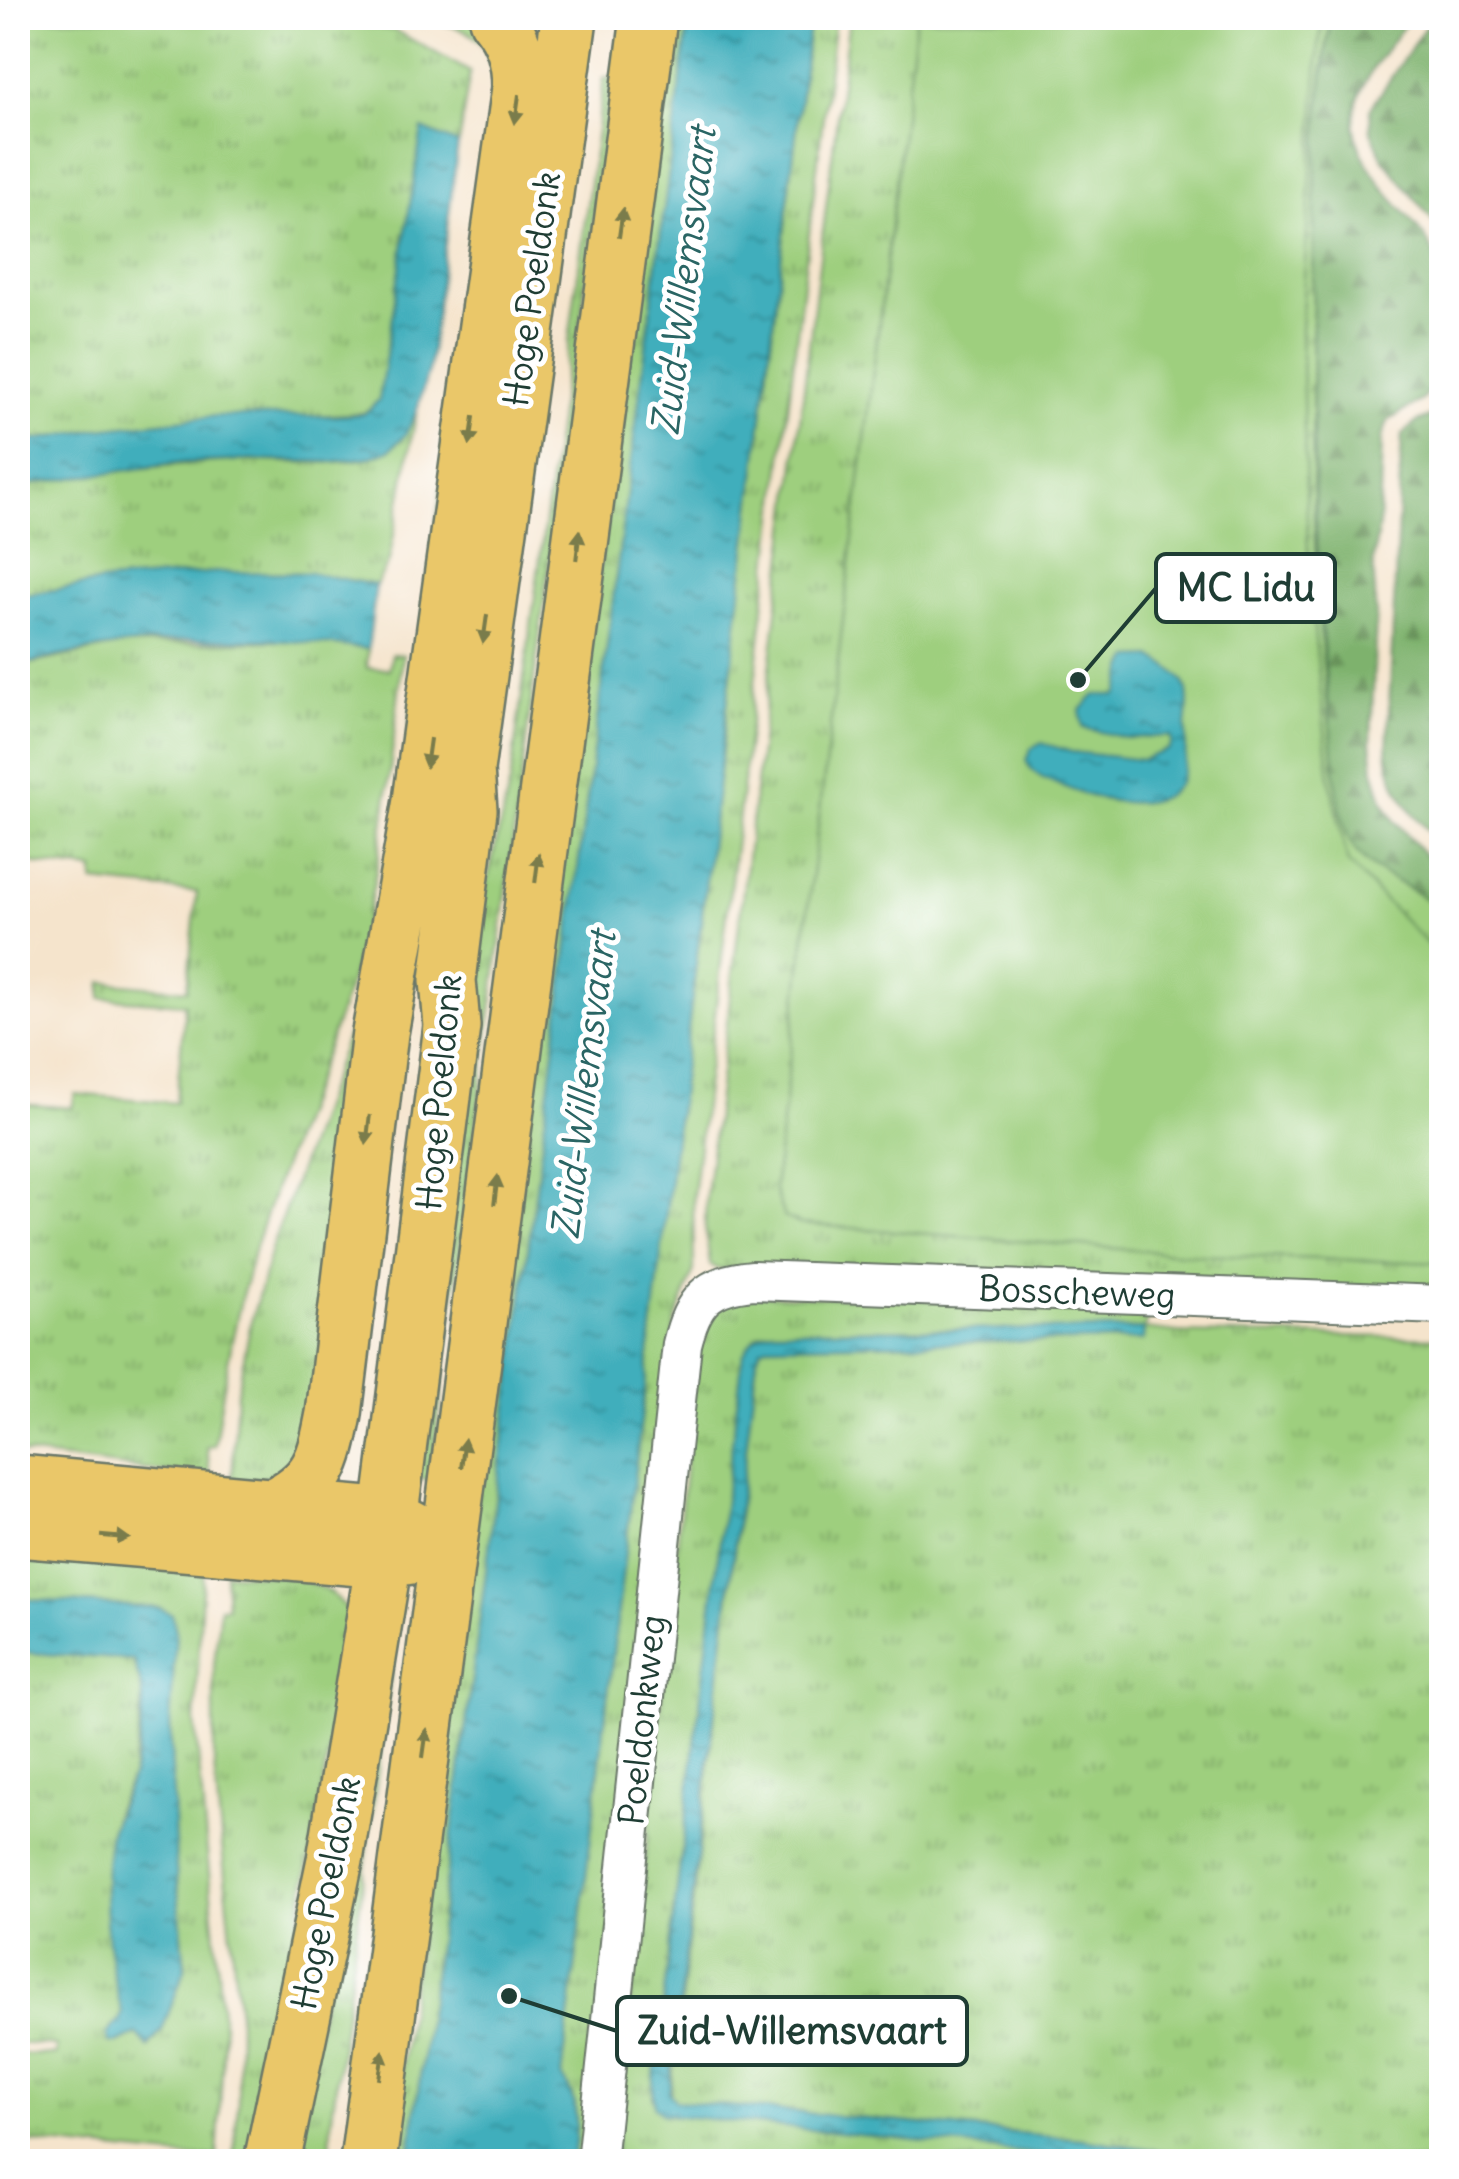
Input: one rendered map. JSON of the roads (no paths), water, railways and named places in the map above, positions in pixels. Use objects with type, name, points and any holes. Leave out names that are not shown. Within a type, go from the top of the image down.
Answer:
[{"type":"highway","points":[[297,1508],[306,1487],[318,1473],[334,1414],[380,1033],[421,802],[520,88],[518,60],[509,34],[496,18]]},
{"type":"highway","name":"Hoge Poeldonk","points":[[272,2162],[335,1860],[387,1538],[452,1026],[448,980],[469,810],[466,770],[569,18]]},
{"type":"highway","points":[[452,1026],[503,769],[597,64],[594,32],[586,18]]},
{"type":"highway","points":[[628,18],[641,76]]},
{"type":"highway","name":"Hoge Poeldonk","points":[[368,2162],[649,18]]},
{"type":"highway","points":[[297,1508],[352,1481],[366,1444],[425,971],[466,770]]},
{"type":"highway","points":[[18,1483],[297,1508],[387,1538],[450,1550]]},
{"type":"highway","points":[[18,1529],[387,1538]]},
{"type":"street","name":"Bosscheweg","points":[[713,1288],[752,1280],[1442,1304]]},
{"type":"street","name":"Poeldonkweg","points":[[596,2162],[682,1344],[697,1304],[713,1288]]},
{"type":"water","points":[[689,18],[810,18],[562,2076],[574,2107],[573,2161],[409,2161]]},
{"type":"water","points":[[422,129],[458,144],[429,368],[406,434],[390,450],[371,457],[330,462],[175,463],[18,486],[18,443],[98,429],[215,416],[364,414],[379,400]]},
{"type":"water","points":[[217,572],[311,573],[376,585],[368,649],[281,641],[192,640],[103,648],[18,666],[18,596],[108,581]]},
{"type":"water","points":[[1152,657],[1177,674],[1187,692],[1185,762],[1182,776],[1170,793],[1143,802],[1111,801],[1044,779],[1033,771],[1026,760],[1031,749],[1042,743],[1072,752],[1142,760],[1169,749],[1170,736],[1126,738],[1083,728],[1080,711],[1095,695],[1117,695],[1131,658]]},
{"type":"water","points":[[1144,1329],[1143,1340],[761,1348],[669,2093],[676,2101],[1081,2139],[1231,2161],[1104,2161],[663,2114],[655,2107],[653,2084],[746,1350],[755,1339],[772,1330]]},
{"type":"water","points":[[18,1599],[160,1608],[172,1614],[176,1631],[170,1723],[185,1969],[162,2030],[148,2047],[137,2034],[116,2043],[109,2042],[107,2034],[122,2012],[109,1947],[105,1878],[112,1826],[132,1775],[140,1737],[143,1693],[134,1660],[18,1652]]},
{"type":"place","name":"MC Lidu","points":[[1078,680]]},
{"type":"place","name":"Zuid-Willemsvaart","points":[[509,1996]]}]
